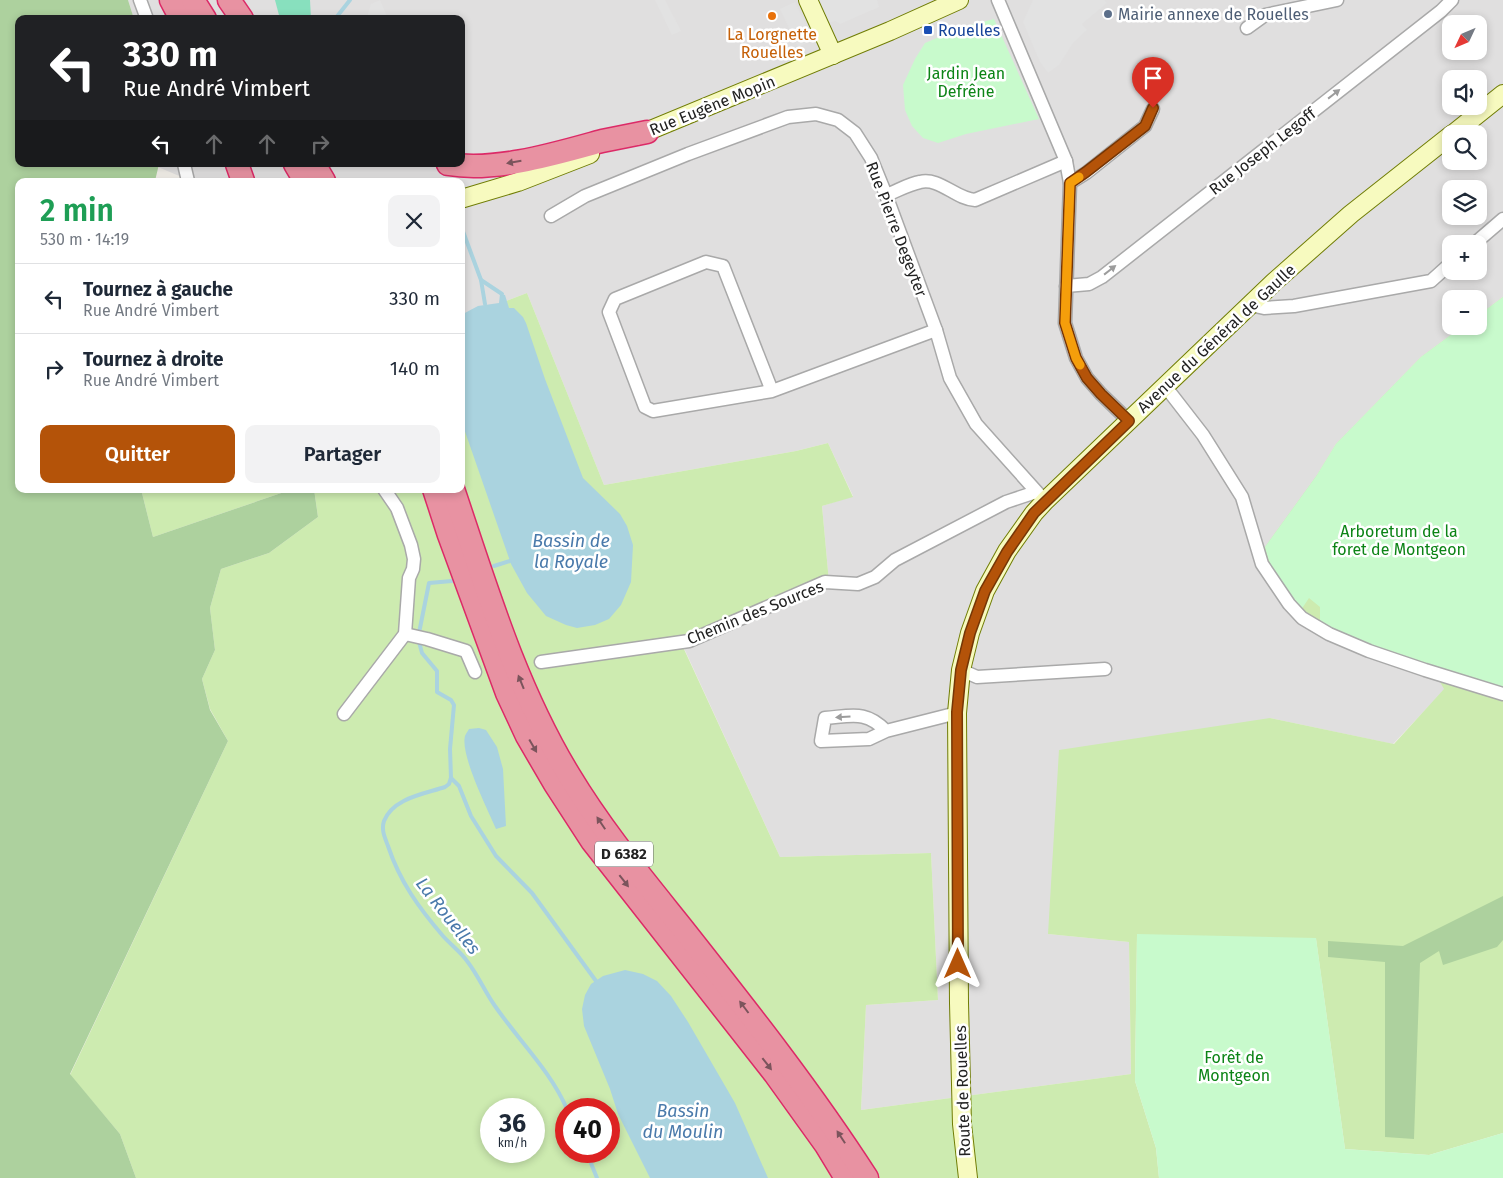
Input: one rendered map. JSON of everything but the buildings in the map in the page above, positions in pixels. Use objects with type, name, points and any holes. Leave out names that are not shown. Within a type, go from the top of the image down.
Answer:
[{"type":"highway","points":[[171,0],[179,15]]},
{"type":"highway","points":[[193,0],[202,15]]},
{"type":"highway","points":[[214,0],[223,15]]},
{"type":"highway","points":[[229,0],[239,15]]},
{"type":"highway","points":[[465,165],[499,164],[570,151],[647,132]]},
{"type":"highway","points":[[297,167],[303,178]]},
{"type":"highway","points":[[316,167],[322,178]]},
{"type":"highway","points":[[420,493],[482,626]]},
{"type":"highway","name":"D 6382","points":[[435,493],[507,693],[527,736],[555,784],[587,833],[775,1074],[826,1146],[846,1178]]},
{"type":"highway","name":"D 6382","points":[[454,493],[504,639],[524,689],[543,730],[569,776],[605,830],[730,989],[833,1126],[867,1178]]},
{"type":"street","points":[[140,0],[146,15]]},
{"type":"street","points":[[808,0],[833,55]]},
{"type":"street","name":"Rue Eugène Mopin","points":[[465,198],[518,182],[647,132],[833,55],[959,0]]},
{"type":"street","points":[[998,0],[1066,161],[1070,183],[1065,323],[1076,358],[1087,378],[1129,421]]},
{"type":"street","points":[[1247,28],[1265,15],[1337,0]]},
{"type":"street","name":"Rue Joseph Legoff","points":[[1066,286],[1089,284],[1102,276],[1441,11],[1452,0]]},
{"type":"street","name":"Avenue du Général de Gaulle","points":[[1463,125],[1503,94]]},
{"type":"street","points":[[1070,183],[1145,126],[1153,108]]},
{"type":"street","name":"Rue Pierre Degeyter","points":[[551,216],[585,196],[688,154],[788,117],[816,114],[838,120],[855,133],[871,158],[936,330],[950,378],[976,424],[1040,497]]},
{"type":"street","name":"Avenue du Général de Gaulle","points":[[959,1003],[957,712],[961,670],[970,633],[985,591],[1040,497],[1129,421],[1250,305],[1351,214],[1442,142]]},
{"type":"street","points":[[886,195],[921,181],[937,184],[967,200],[975,200],[1066,161]]},
{"type":"street","points":[[1484,235],[1503,219]]},
{"type":"street","points":[[772,391],[722,266],[706,262],[616,300],[609,312],[645,407],[653,411],[772,391],[936,330]]},
{"type":"street","points":[[1250,305],[1264,308],[1294,306],[1431,281],[1442,271]]},
{"type":"street","points":[[1165,386],[1203,435],[1242,497],[1262,564],[1289,604],[1302,618],[1329,634],[1369,650],[1425,670],[1503,694]]},
{"type":"street","points":[[344,714],[405,634],[409,578],[413,569],[414,559],[411,545],[397,508],[387,493]]},
{"type":"street","name":"Chemin des Sources","points":[[541,662],[689,641],[825,582],[858,584],[875,577],[895,560],[1006,502],[1040,497]]},
{"type":"street","points":[[405,634],[466,651],[475,672]]},
{"type":"street","points":[[961,670],[977,677],[1105,669]]},
{"type":"street","points":[[886,731],[957,712]]},
{"type":"street","name":"Route de Rouelles","points":[[959,1003],[965,1174]]},
{"type":"shaded area","points":[[128,0],[1503,0],[1503,297],[1487,309],[1487,290],[1442,290],[1442,335],[1451,335],[1421,357],[1336,444],[1317,475],[1445,689],[1393,744],[1270,718],[1048,934],[1129,942],[1131,1074],[861,1110],[866,1005],[938,1000],[931,853],[780,857],[683,646],[829,582],[822,506],[853,496],[828,443],[796,451],[604,485],[527,293],[465,316],[465,178],[184,178],[158,167],[465,167],[465,15],[133,15]]},
{"type":"shaded area","points":[[380,0],[386,15],[368,15],[371,4]]},
{"type":"shaded area","points":[[655,0],[665,0],[681,31],[672,35]]},
{"type":"shaded area","points":[[817,0],[877,0],[879,7],[840,24],[835,21],[828,23]]},
{"type":"shaded area","points":[[1033,0],[1104,0],[1107,3],[1082,24],[1087,30],[1073,43],[1059,65],[1048,73],[1040,62],[1023,22]]},
{"type":"shaded area","points":[[795,2],[813,40],[798,47],[780,9]]},
{"type":"green space","points":[[0,0],[128,0],[133,15],[15,15],[15,167],[158,167],[156,178],[15,178],[15,493],[142,493],[153,537],[281,493],[315,493],[318,517],[269,553],[221,569],[210,608],[215,650],[202,679],[210,710],[228,741],[70,1074],[120,1134],[136,1178],[0,1178]]},
{"type":"green space","points":[[275,0],[310,0],[311,15],[279,15]]},
{"type":"green space","name":"Jardin Jean Defrêne","points":[[994,19],[1039,119],[966,134],[938,143],[923,138],[912,126],[905,110],[903,85],[915,59],[925,43],[963,27]]},
{"type":"green space","points":[[527,293],[604,485],[796,451],[828,443],[853,497],[822,506],[829,582],[683,647],[780,857],[931,853],[938,1000],[866,1005],[861,1110],[1131,1074],[1129,942],[1048,934],[1059,750],[1270,718],[1394,744],[1444,689],[1439,680],[1354,652],[1308,626],[1258,567],[1265,547],[1317,475],[1336,444],[1421,357],[1451,335],[1487,335],[1487,309],[1503,297],[1503,1133],[1429,1155],[1345,1149],[1316,939],[1137,935],[1135,1081],[1156,1148],[1159,1178],[136,1178],[120,1134],[70,1075],[228,741],[210,709],[202,679],[215,650],[210,608],[221,569],[269,553],[318,517],[315,493],[465,493],[465,316]]},
{"type":"green space","name":"Arboretum de la foret de Montgeon","points":[[1503,297],[1503,690],[1369,645],[1320,622],[1320,607],[1309,598],[1301,610],[1284,588],[1270,565],[1265,547],[1317,475],[1336,444],[1421,357],[1451,335],[1487,335],[1487,309]]},
{"type":"green space","points":[[142,493],[281,493],[153,537]]},
{"type":"green space","points":[[1503,896],[1503,940],[1497,947],[1443,965],[1439,951],[1420,963],[1414,1139],[1385,1137],[1385,962],[1328,957],[1328,941],[1403,946]]},
{"type":"green space","name":"Forêt de Montgeon","points":[[1137,934],[1316,938],[1345,1149],[1429,1155],[1503,1133],[1503,1178],[1159,1178],[1156,1148],[1135,1081]]},
{"type":"water","name":"Bassin de la Royale","points":[[500,294],[505,295],[509,308],[514,308],[523,317],[583,478],[620,514],[627,526],[633,545],[631,582],[621,605],[609,619],[595,625],[577,628],[546,616],[527,593],[511,564],[465,432],[465,313],[478,306],[499,303]]},
{"type":"water","points":[[479,728],[486,730],[497,747],[503,769],[506,826],[496,829],[471,769],[465,745],[465,736],[469,729]]},
{"type":"water","name":"Bassin du Moulin","points":[[625,970],[643,974],[657,981],[671,996],[735,1103],[768,1178],[650,1178],[620,1118],[620,1098],[613,1098],[584,1026],[582,1009],[585,995],[591,984],[603,976]]},
{"type":"waterway","points":[[338,15],[350,0]]},
{"type":"waterway","points":[[465,237],[481,280],[485,304]]},
{"type":"waterway","points":[[481,280],[502,294]]},
{"type":"waterway","points":[[494,566],[510,561]]},
{"type":"waterway","name":"La Rouelles","points":[[452,581],[429,583],[418,638],[422,653],[437,671],[437,692],[451,700],[454,705],[450,749],[451,778],[449,784],[445,787],[410,798],[394,807],[384,821],[384,834],[398,871],[418,905],[434,926],[471,966],[495,1006],[543,1068],[562,1098]]},
{"type":"waterway","points":[[451,778],[459,786],[471,816],[496,856],[532,893],[596,981]]},
{"type":"waterway","name":"La Rouelles","points":[[591,1163],[597,1178]]},
{"type":"slow traffic","points":[[1079,177],[1070,183],[1065,323],[1080,365]]},
{"type":"place","name":"Mairie annexe de Rouelles","points":[[1108,14]]},
{"type":"place","name":"La Lorgnette Rouelles","points":[[772,16]]},
{"type":"place","name":"Rouelles","points":[[928,30]]},
{"type":"route","points":[[958,964],[957,712],[961,670],[970,633],[985,591],[1007,552],[1034,513],[1129,421],[1119,413],[1087,378],[1076,358],[1065,323],[1070,183],[1145,126],[1153,108]]}]
